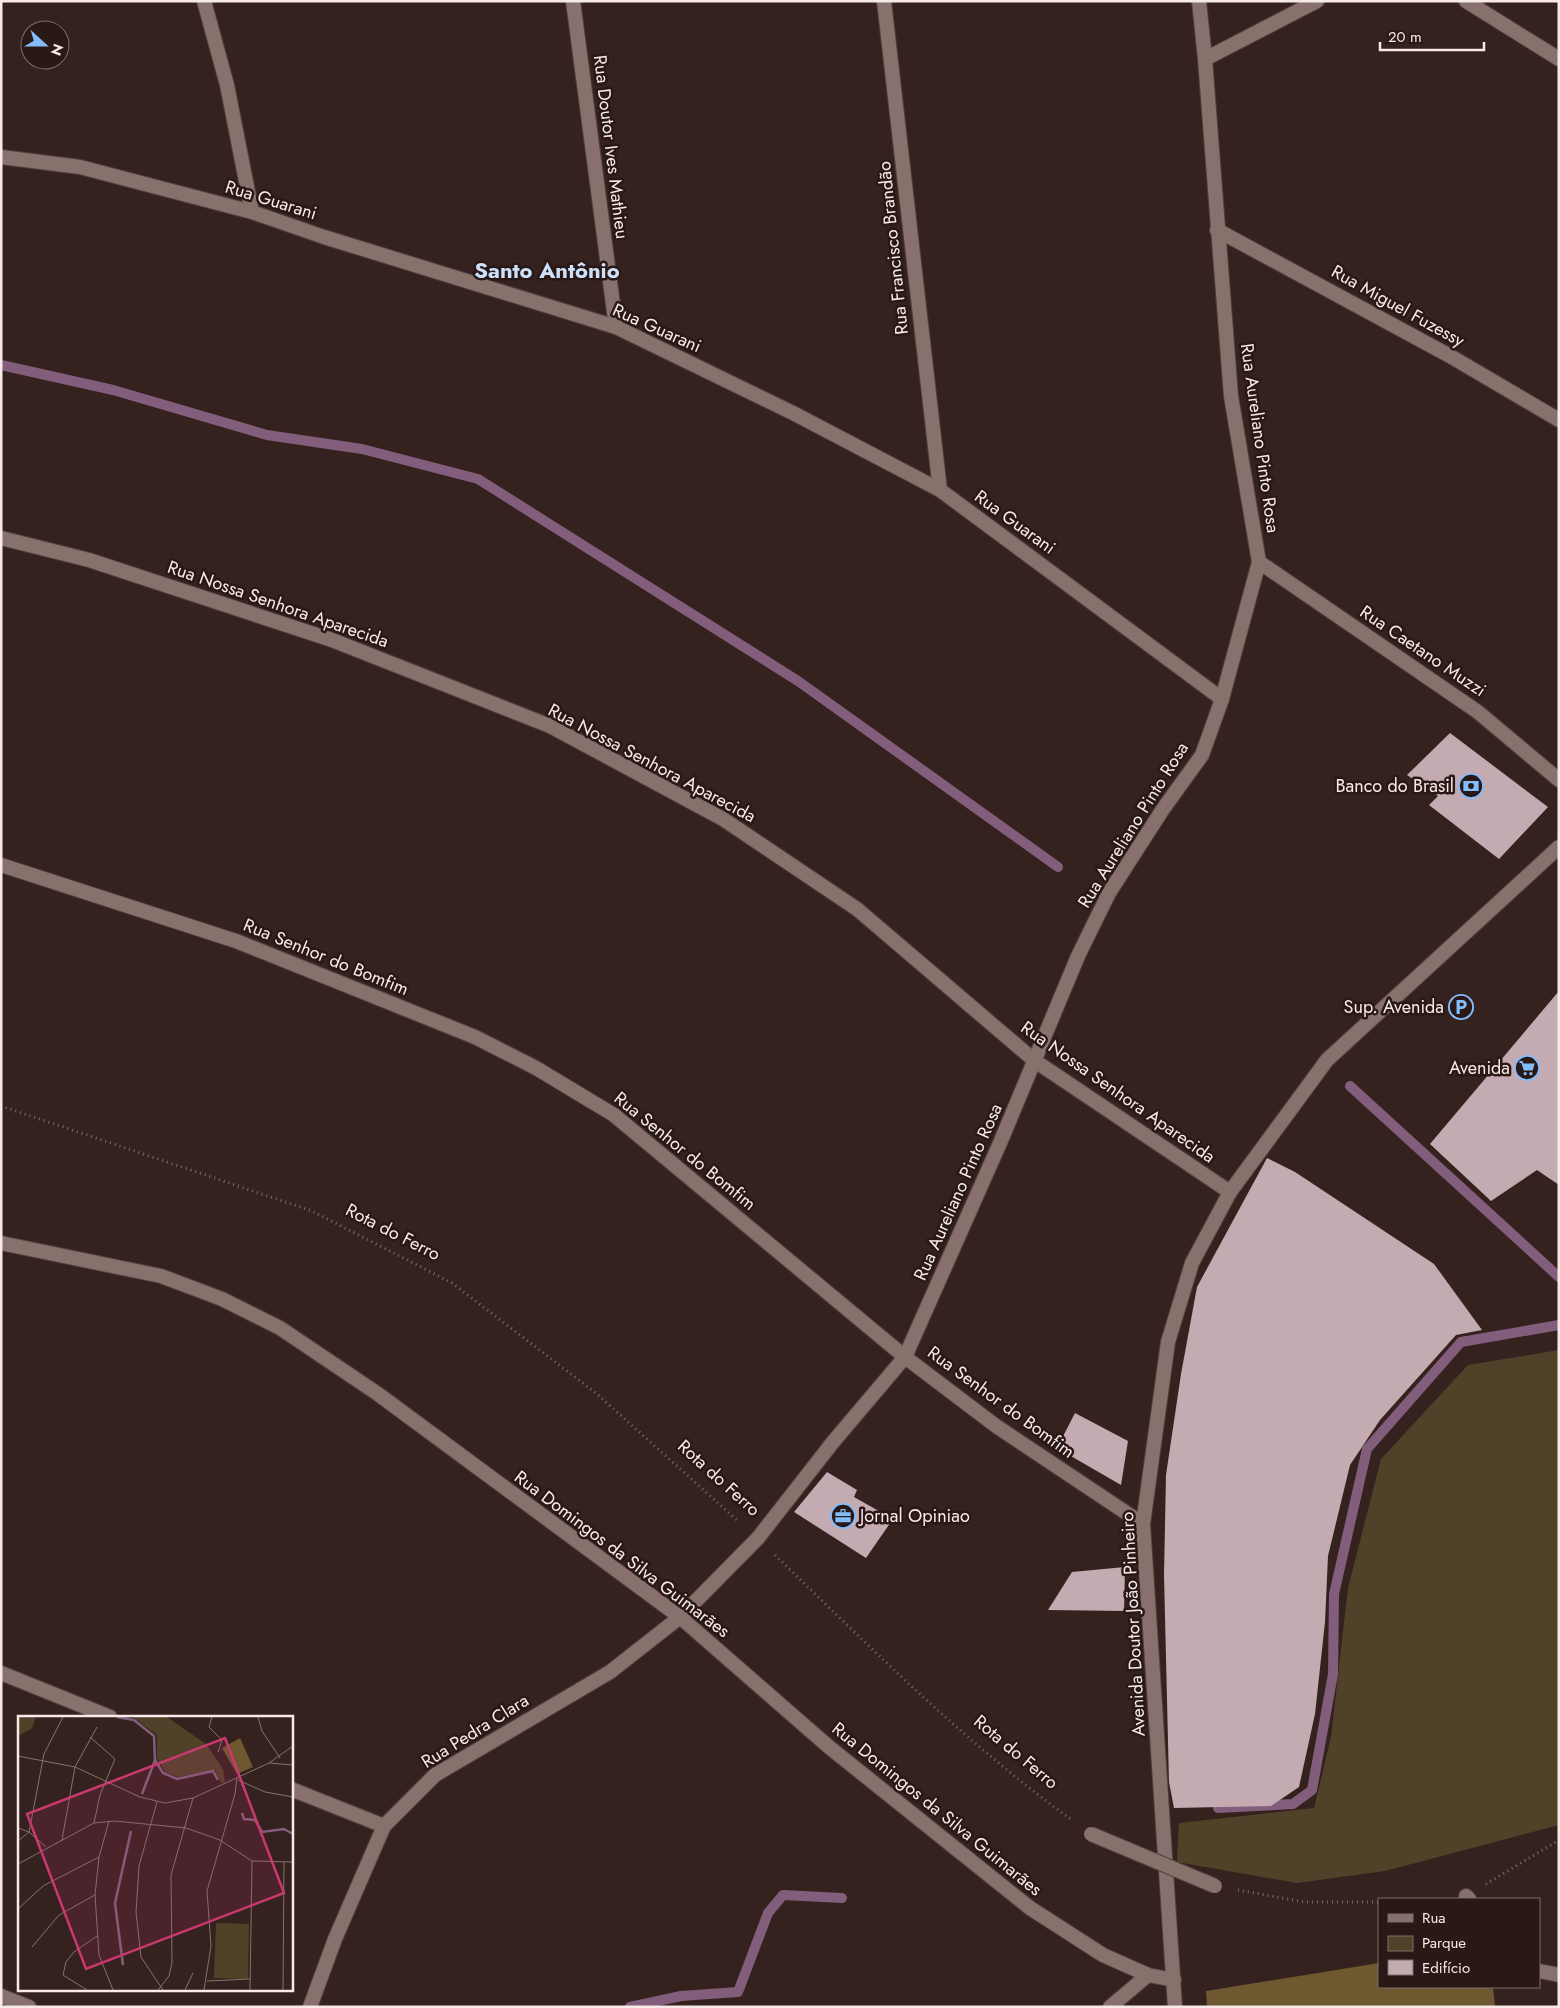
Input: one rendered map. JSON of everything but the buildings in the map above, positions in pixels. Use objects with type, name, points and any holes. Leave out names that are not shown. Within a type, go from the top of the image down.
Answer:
[{"type":"street","points":[[204,1],[227,85],[252,212]]},
{"type":"street","name":"Rua Doutor Ives Mathieu","points":[[573,1],[616,327]]},
{"type":"street","name":"Rua Francisco Brandão","points":[[884,1],[940,490]]},
{"type":"street","name":"Rua Aureliano Pinto Rosa","points":[[680,1617],[758,1538],[833,1442],[905,1357],[1035,1061],[1078,956],[1109,893],[1163,809],[1202,755],[1222,699],[1259,562],[1231,396],[1199,1]]},
{"type":"street","points":[[1205,59],[1317,1]]},
{"type":"street","points":[[1466,1],[1559,59]]},
{"type":"street","name":"Rua Guarani","points":[[1,157],[80,167],[252,212],[616,327],[793,413],[940,490],[1222,699]]},
{"type":"street","name":"Rua Miguel Fuzessy","points":[[1217,230],[1450,356],[1559,420]]},
{"type":"street","name":"Rua Nossa Senhora Aparecida","points":[[1,538],[90,560],[332,640],[550,726],[724,819],[857,909],[1035,1061],[1230,1192]]},
{"type":"street","name":"Rua Caetano Muzzi","points":[[1259,562],[1478,712],[1559,780]]},
{"type":"street","name":"Avenida Doutor João Pinheiro","points":[[1175,2007],[1143,1524],[1168,1342],[1192,1263],[1230,1192],[1328,1060],[1559,848]]},
{"type":"street","name":"Rua Senhor do Bomfim","points":[[1,865],[236,941],[475,1037],[536,1068],[614,1115],[905,1357],[996,1426],[1143,1524]]},
{"type":"street","name":"Rua Domingos da Silva Guimarães","points":[[1,1243],[161,1276],[222,1298],[280,1328],[378,1394],[680,1617],[829,1747],[1030,1908],[1103,1955],[1148,1975],[1174,1980]]},
{"type":"street","name":"Rua Pedra Clara","points":[[310,2007],[335,1939],[384,1826],[435,1775],[610,1672],[680,1617]]},
{"type":"street","points":[[1,1673],[108,1716]]},
{"type":"street","points":[[292,1790],[384,1826]]},
{"type":"street","points":[[1091,1834],[1215,1886]]},
{"type":"street","points":[[1540,1971],[1559,1975]]},
{"type":"street","points":[[1110,2007],[1148,1975]]},
{"type":"street","points":[[1,1996],[29,2007]]},
{"type":"path","name":"Rota do Ferro","points":[[1,1106],[312,1212],[452,1283],[597,1394],[758,1538],[914,1690],[1029,1789],[1091,1834]]},
{"type":"path","points":[[1468,1897],[1559,1840]]},
{"type":"path","points":[[1215,1886],[1304,1902],[1378,1902]]},
{"type":"green space","points":[[1559,1350],[1559,1825],[1385,1871],[1297,1883],[1177,1862],[1179,1823],[1314,1808],[1331,1737],[1348,1588],[1381,1459],[1468,1365]]},
{"type":"shaded area","points":[[1378,1963],[1378,1988],[1493,1988],[1495,2007],[1207,2007],[1206,1991]]},
{"type":"waterway","points":[[1,365],[113,390],[267,435],[362,449],[478,479],[798,681],[1058,867]]},
{"type":"waterway","points":[[1350,1086],[1559,1277]]},
{"type":"waterway","points":[[1218,1808],[1293,1804],[1312,1790],[1333,1674],[1334,1594],[1367,1449],[1461,1342],[1559,1325]]},
{"type":"waterway","points":[[630,2007],[681,1996],[738,1992],[768,1913],[783,1895],[842,1898]]},
{"type":"place","name":"Banco do Brasil","points":[[1471,786]]},
{"type":"place","name":"Sup. Avenida","points":[[1461,1007]]},
{"type":"place","name":"Avenida","points":[[1527,1068]]},
{"type":"place","name":"Jornal Opiniao","points":[[843,1516]]},
{"type":"district","name":"Santo Antônio","points":[[547,270]]}]
